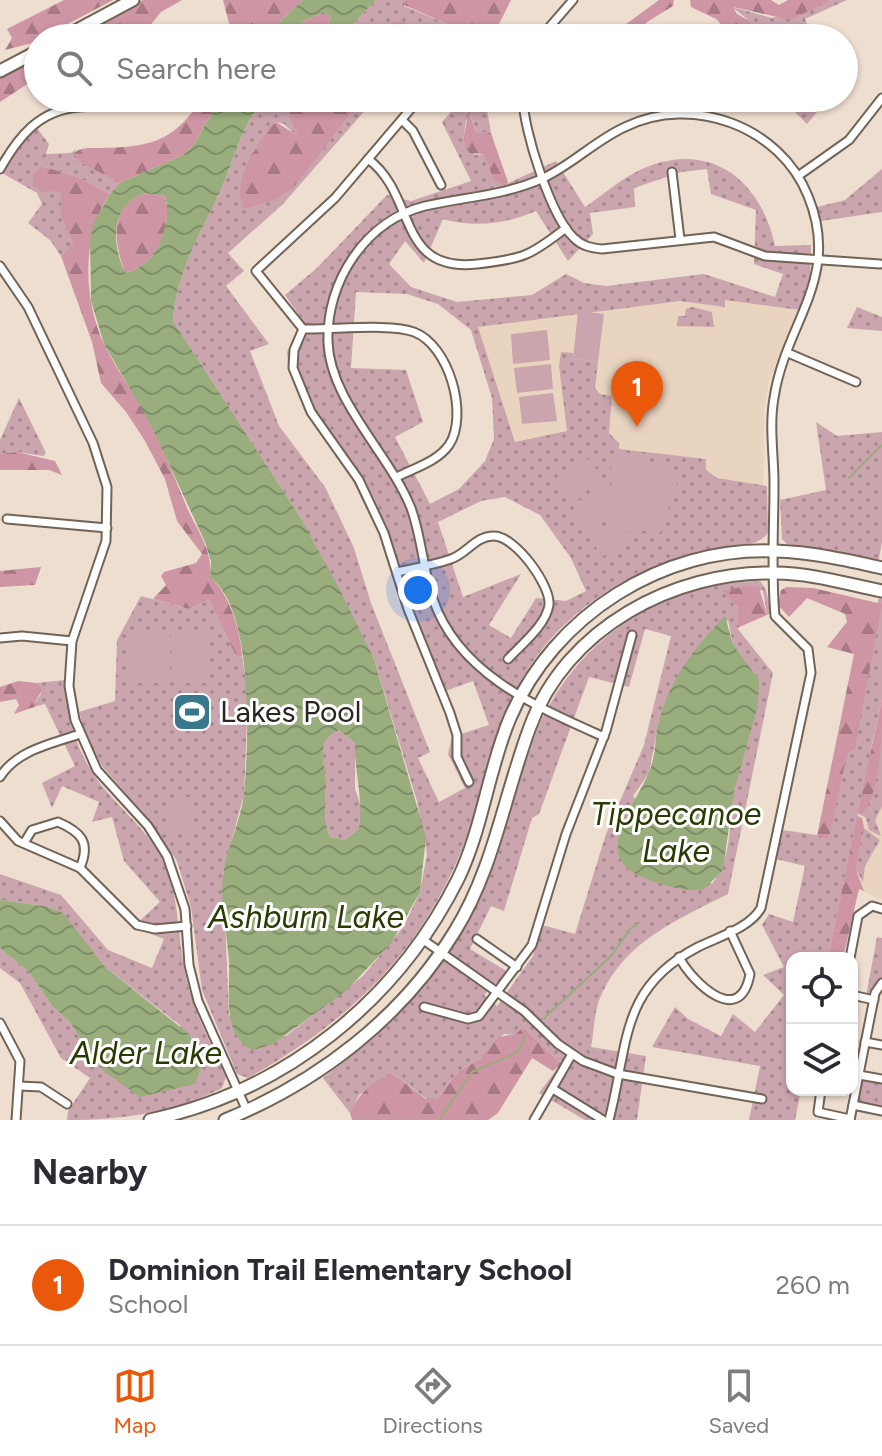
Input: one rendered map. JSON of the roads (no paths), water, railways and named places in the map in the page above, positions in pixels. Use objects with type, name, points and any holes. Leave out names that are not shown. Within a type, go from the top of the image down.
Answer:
[{"type":"main road","points":[[88,24],[133,0]]},
{"type":"main road","points":[[0,71],[24,58]]},
{"type":"main road","points":[[150,1120],[238,1091],[303,1056],[353,1018],[390,981],[422,939],[467,857],[483,813],[498,752],[521,694],[548,654],[574,627],[636,582],[706,557],[774,551],[882,568]]},
{"type":"main road","points":[[225,1120],[297,1086],[341,1056],[390,1012],[440,951],[454,933],[486,868],[540,704],[577,654],[633,608],[704,580],[773,572],[812,576],[882,591]]},
{"type":"street","points":[[552,24],[573,0]]},
{"type":"street","points":[[798,176],[849,140],[882,98]]},
{"type":"street","points":[[0,169],[19,137],[48,115],[60,112]]},
{"type":"street","points":[[397,477],[438,456],[453,438],[458,415],[443,360],[434,345],[414,332],[303,329],[256,271],[315,219],[409,112]]},
{"type":"street","points":[[525,112],[527,131],[566,228],[588,247],[602,249],[714,237],[765,256],[880,264]]},
{"type":"street","points":[[553,1089],[606,1120],[634,1007],[655,977],[679,957],[753,919],[761,908],[812,672],[808,649],[775,616],[771,419],[778,376],[813,291],[819,261],[814,211],[798,176],[767,142],[746,129],[713,117],[674,113],[622,128],[544,178],[497,195],[421,207],[404,214],[369,238],[355,253],[340,281],[328,330],[330,355],[342,392],[397,477],[416,524],[432,598],[455,643],[485,672],[604,737]]},
{"type":"street","points":[[402,120],[413,131],[441,185]]},
{"type":"street","points":[[368,159],[385,173],[421,247],[430,257],[457,266],[527,257],[566,228]]},
{"type":"street","points":[[672,172],[680,239]]},
{"type":"street","points":[[0,266],[23,296],[98,454],[107,487],[107,528],[102,555],[72,641],[69,686],[80,734],[97,770],[161,845],[180,889],[187,926],[189,965],[198,1001],[247,1111]]},
{"type":"street","points":[[303,329],[292,362],[306,401],[362,486],[450,713],[457,735],[457,757],[469,782]]},
{"type":"street","points":[[788,353],[856,382]]},
{"type":"street","points":[[7,519],[107,528]]},
{"type":"street","points":[[397,572],[450,560],[474,542],[492,536],[502,537],[519,549],[545,587],[549,603],[541,623],[508,659]]},
{"type":"street","points":[[424,1007],[474,1018],[483,1012],[532,945],[574,812],[604,737],[632,635]]},
{"type":"street","points":[[0,638],[22,636],[72,641]]},
{"type":"street","points":[[0,777],[10,764],[31,751],[80,734]]},
{"type":"street","points":[[0,821],[9,833],[24,843],[80,868],[137,925],[155,929],[187,926]]},
{"type":"street","points":[[24,843],[32,830],[58,822],[80,832],[83,837],[86,852],[80,868]]},
{"type":"street","points":[[851,952],[858,916],[872,906],[882,909]]},
{"type":"street","points":[[679,957],[709,993],[724,1000],[736,997],[747,985],[750,974],[730,931]]},
{"type":"street","points":[[422,939],[524,1011],[572,1054],[618,1074],[762,1099]]},
{"type":"street","points":[[477,939],[517,967]]},
{"type":"street","points":[[820,1096],[818,1112],[850,1120],[873,1004],[882,983]]},
{"type":"street","points":[[858,998],[882,1010]]},
{"type":"street","points":[[0,1023],[20,1061],[16,1120]]},
{"type":"street","points":[[865,1042],[882,1045]]},
{"type":"street","points":[[534,1120],[572,1054]]},
{"type":"street","points":[[858,1059],[862,1060]]},
{"type":"street","points":[[859,1075],[882,1079]]},
{"type":"street","points":[[19,1086],[41,1087],[67,1104]]},
{"type":"street","points":[[853,1105],[882,1111]]},
{"type":"water","points":[[303,0],[376,0],[353,24],[328,24],[331,18],[324,12],[300,24],[278,24]]},
{"type":"water","name":"Ashburn Lake","points":[[213,112],[254,112],[191,252],[179,285],[173,321],[299,515],[374,659],[426,837],[420,892],[392,942],[346,991],[273,1044],[253,1050],[238,1038],[231,1020],[222,898],[223,876],[242,804],[246,771],[245,678],[235,617],[224,593],[210,578],[211,562],[205,542],[151,425],[104,344],[91,301],[90,241],[94,222],[110,194],[120,183],[183,155],[194,144]],"holes":[[[145,193],[165,196],[167,219],[160,243],[146,262],[125,273],[116,238],[119,216],[133,199]],[[339,730],[355,743],[360,821],[358,830],[344,840],[330,837],[326,824],[323,747]]]},
{"type":"water","name":"Tippecanoe Lake","points":[[725,616],[733,644],[759,680],[757,709],[734,791],[723,870],[704,889],[681,889],[652,881],[628,869],[620,857],[618,844],[627,815],[652,765],[658,724],[671,689],[694,651]]},
{"type":"water","name":"Lakes Pool","points":[[210,699],[210,707],[200,708],[200,727],[175,727],[175,717],[184,717],[184,700]]},
{"type":"water","name":"Alder Lake","points":[[0,900],[44,906],[63,913],[105,967],[189,1034],[202,1065],[195,1084],[140,1097],[102,1070],[69,1021],[52,1006],[30,973],[0,948]]},
{"type":"waterway","points":[[849,478],[882,445]]},
{"type":"waterway","points":[[543,1019],[611,956],[630,929],[639,923]]},
{"type":"waterway","points":[[439,1120],[472,1072],[518,1052],[525,1036]]},
{"type":"place","name":"Dominion Trail Elementary School","points":[[637,427]]},
{"type":"place","name":"Lakes Pool","points":[[192,712]]}]
